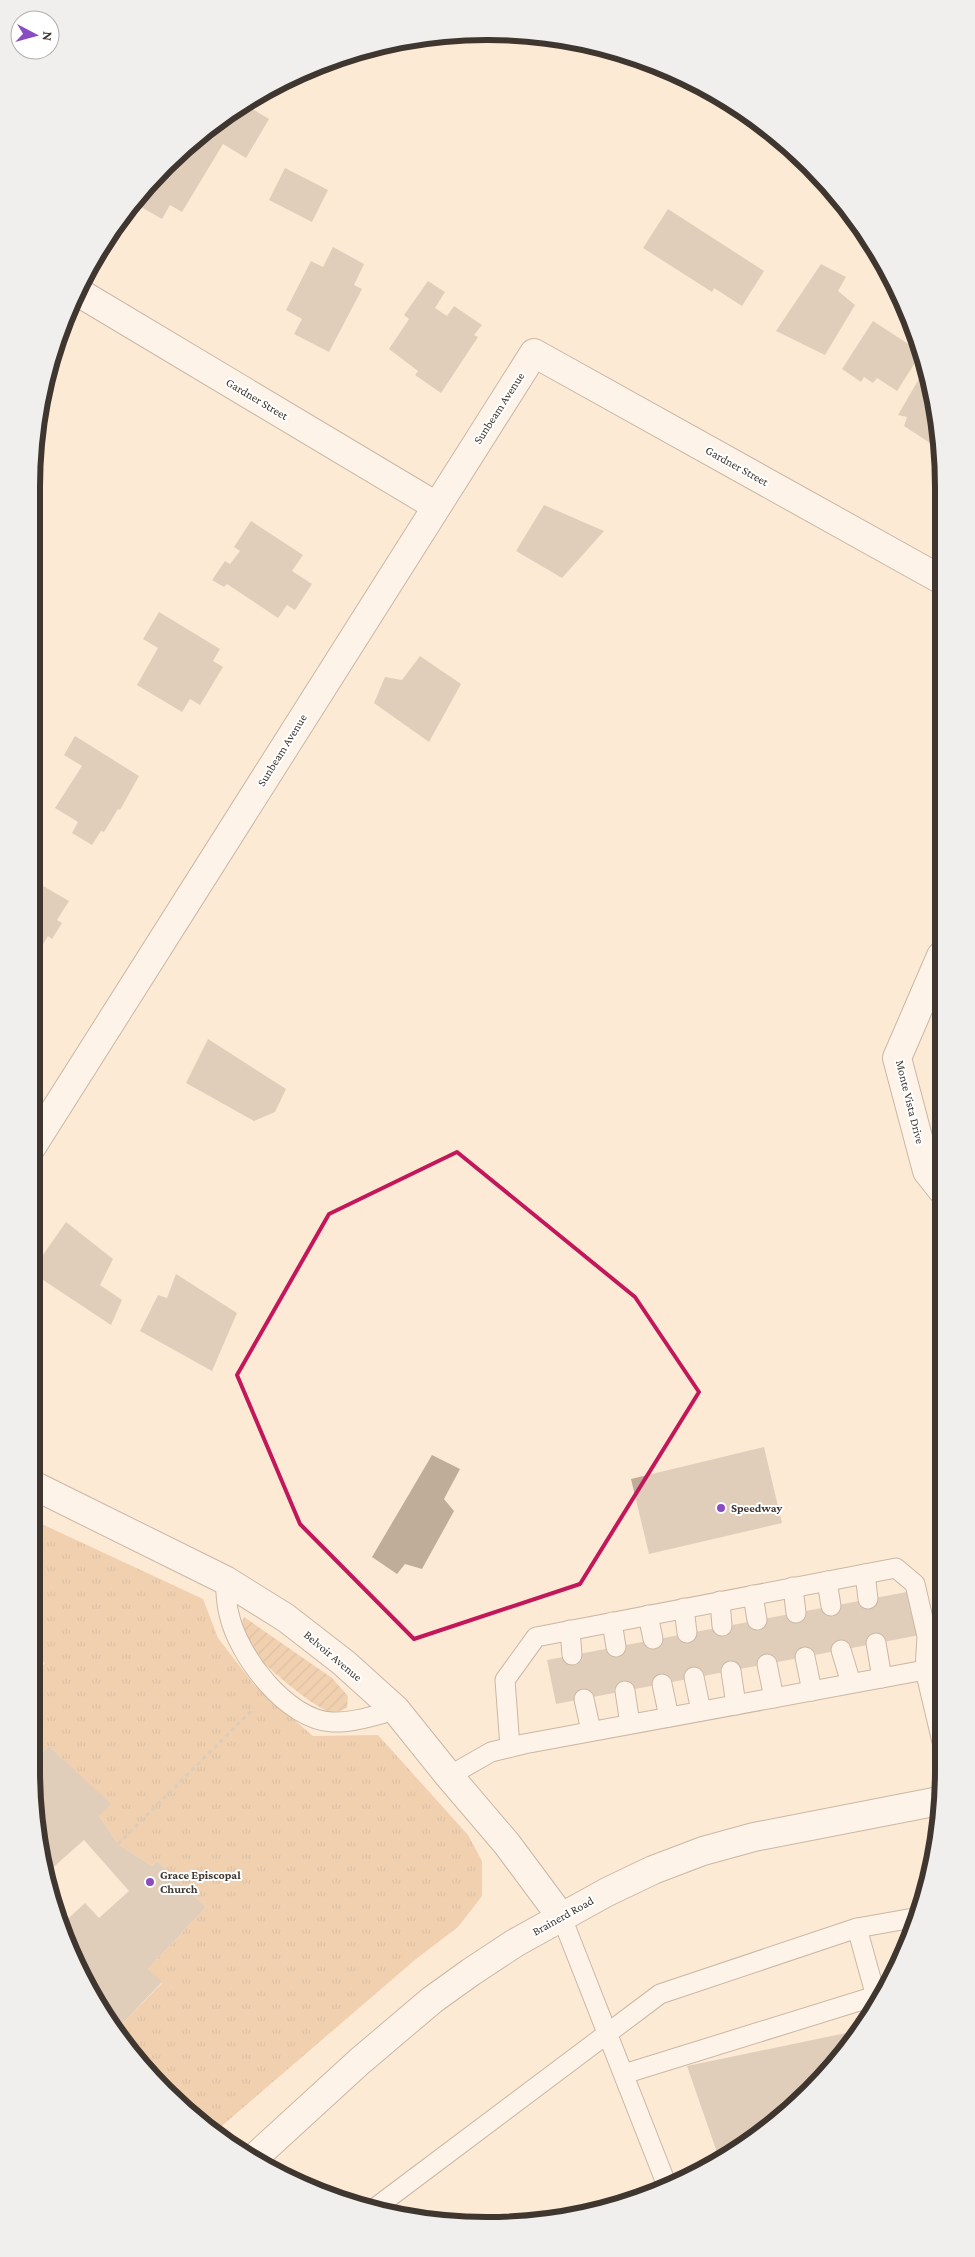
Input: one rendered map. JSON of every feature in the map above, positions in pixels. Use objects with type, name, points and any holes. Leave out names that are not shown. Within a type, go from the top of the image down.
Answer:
[{"type":"street","name":"Gardner Street","points":[[84,295],[436,506]]},
{"type":"street","name":"Gardner Street","points":[[534,353],[935,576]]},
{"type":"street","name":"Sunbeam Avenue","points":[[40,1134],[534,353]]},
{"type":"street","name":"Monte Vista Drive","points":[[935,970],[897,1058],[927,1171],[935,1181]]},
{"type":"street","name":"Belvoir Avenue","points":[[40,1488],[226,1580],[286,1618],[344,1663],[396,1710],[507,1844],[562,1918]]},
{"type":"street","name":"Brainerd Road","points":[[259,2154],[360,2061],[432,2000],[515,1943],[607,1892],[653,1870],[703,1851],[754,1837],[934,1802]]},
{"type":"lane","points":[[510,1747],[505,1680],[536,1637],[896,1568],[915,1584],[927,1636],[925,1670],[935,1712]]},
{"type":"lane","points":[[865,1574],[868,1599]]},
{"type":"lane","points":[[226,1580],[228,1614],[238,1641],[261,1677],[304,1714],[332,1722],[396,1710]]},
{"type":"lane","points":[[826,1581],[831,1606]]},
{"type":"lane","points":[[793,1587],[796,1612]]},
{"type":"lane","points":[[753,1595],[758,1620]]},
{"type":"lane","points":[[720,1601],[722,1626]]},
{"type":"lane","points":[[684,1608],[687,1633]]},
{"type":"lane","points":[[648,1615],[653,1639]]},
{"type":"lane","points":[[612,1622],[616,1646]]},
{"type":"lane","points":[[570,1630],[572,1655]]},
{"type":"lane","points":[[876,1644],[882,1678]]},
{"type":"lane","points":[[841,1650],[851,1683]]},
{"type":"lane","points":[[804,1657],[812,1691]]},
{"type":"lane","points":[[767,1664],[774,1698]]},
{"type":"lane","points":[[449,1776],[491,1752],[510,1747],[925,1670]]},
{"type":"lane","points":[[731,1671],[736,1705]]},
{"type":"lane","points":[[694,1677],[701,1711]]},
{"type":"lane","points":[[662,1684],[669,1717]]},
{"type":"lane","points":[[625,1691],[630,1724]]},
{"type":"lane","points":[[584,1699],[591,1731]]},
{"type":"lane","points":[[562,1918],[665,2180]]},
{"type":"lane","points":[[381,2204],[660,1994],[857,1928],[909,1919]]},
{"type":"lane","points":[[857,1928],[877,1990]]},
{"type":"lane","points":[[624,2074],[871,1999]]},
{"type":"path","points":[[118,1844],[273,1689]]},
{"type":"highlighted area","points":[[457,1152],[635,1297],[699,1392],[580,1584],[414,1639],[300,1524],[237,1375],[329,1214]]},
{"type":"green space","points":[[40,1523],[203,1599],[218,1638],[255,1686],[313,1736],[378,1735],[468,1835],[482,1861],[482,1896],[458,1927],[416,1959],[219,2128],[171,2086],[151,2065],[118,2022],[121,2025],[162,1983],[148,1969],[206,1907],[157,1861],[152,1866],[118,1844],[99,1816],[110,1804],[49,1746],[40,1755],[40,1668],[45,1663],[40,1660]]},
{"type":"green space","points":[[244,1617],[332,1678],[348,1696],[347,1708],[336,1712],[325,1710],[308,1700],[274,1672],[255,1654],[247,1643],[240,1627]]},
{"type":"building","points":[[251,108],[269,119],[246,158],[223,144],[182,212],[170,205],[162,219],[139,206],[192,151],[215,132]]},
{"type":"building","points":[[285,168],[328,190],[312,222],[269,200]]},
{"type":"building","points":[[668,209],[764,271],[742,306],[714,288],[712,292],[643,248]]},
{"type":"building","points":[[333,247],[364,264],[354,285],[362,289],[329,352],[294,334],[302,319],[286,310],[311,261],[323,267]]},
{"type":"building","points":[[821,264],[846,277],[838,291],[855,305],[825,355],[776,331]]},
{"type":"building","points":[[428,281],[445,292],[435,308],[447,316],[454,306],[482,325],[474,335],[478,337],[441,393],[415,375],[418,371],[389,349],[409,319],[404,315]]},
{"type":"building","points":[[873,321],[912,346],[916,361],[897,391],[877,378],[873,383],[864,377],[861,382],[842,369]]},
{"type":"building","points":[[921,376],[933,445],[904,426],[907,417],[898,415]]},
{"type":"building","points":[[544,505],[604,531],[562,578],[516,551]]},
{"type":"building","points":[[251,521],[303,555],[292,571],[312,584],[295,610],[287,605],[278,618],[227,584],[224,587],[212,580],[225,561],[230,564],[240,551],[234,547]]},
{"type":"building","points":[[159,612],[220,649],[213,661],[223,667],[200,705],[190,699],[182,712],[137,685],[158,648],[143,639]]},
{"type":"building","points":[[420,656],[461,684],[429,742],[374,703],[385,677],[402,680]]},
{"type":"building","points":[[75,736],[139,776],[120,810],[118,809],[104,832],[101,831],[92,845],[72,833],[78,822],[55,808],[82,766],[64,755]]},
{"type":"building","points":[[40,884],[69,901],[57,920],[62,923],[52,939],[48,936],[40,949]]},
{"type":"building","points":[[208,1039],[286,1089],[275,1112],[254,1121],[186,1083]]},
{"type":"building","points":[[66,1222],[113,1259],[100,1285],[122,1300],[111,1325],[40,1278],[40,1259]]},
{"type":"building","points":[[176,1274],[237,1313],[212,1371],[140,1331],[158,1295],[167,1298]]},
{"type":"building","points":[[764,1447],[782,1523],[649,1554],[631,1479]]},
{"type":"building","points":[[432,1455],[460,1469],[444,1499],[454,1511],[422,1569],[405,1564],[397,1574],[372,1557]]},
{"type":"building","points":[[912,1591],[920,1635],[556,1704],[547,1660]]},
{"type":"building","name":"Grace Episcopal Church","points":[[49,1746],[111,1804],[99,1816],[118,1844],[152,1866],[157,1861],[206,1907],[148,1969],[162,1982],[121,2025],[115,2018],[86,1967],[67,1920],[85,1903],[99,1918],[129,1891],[84,1840],[52,1869],[41,1799],[40,1755]]},
{"type":"building","points":[[846,2033],[847,2037],[824,2065],[783,2106],[760,2125],[717,2153],[687,2066]]},
{"type":"place","name":"Speedway","points":[[721,1508]]},
{"type":"place","name":"Grace Episcopal Church","points":[[150,1882]]}]
